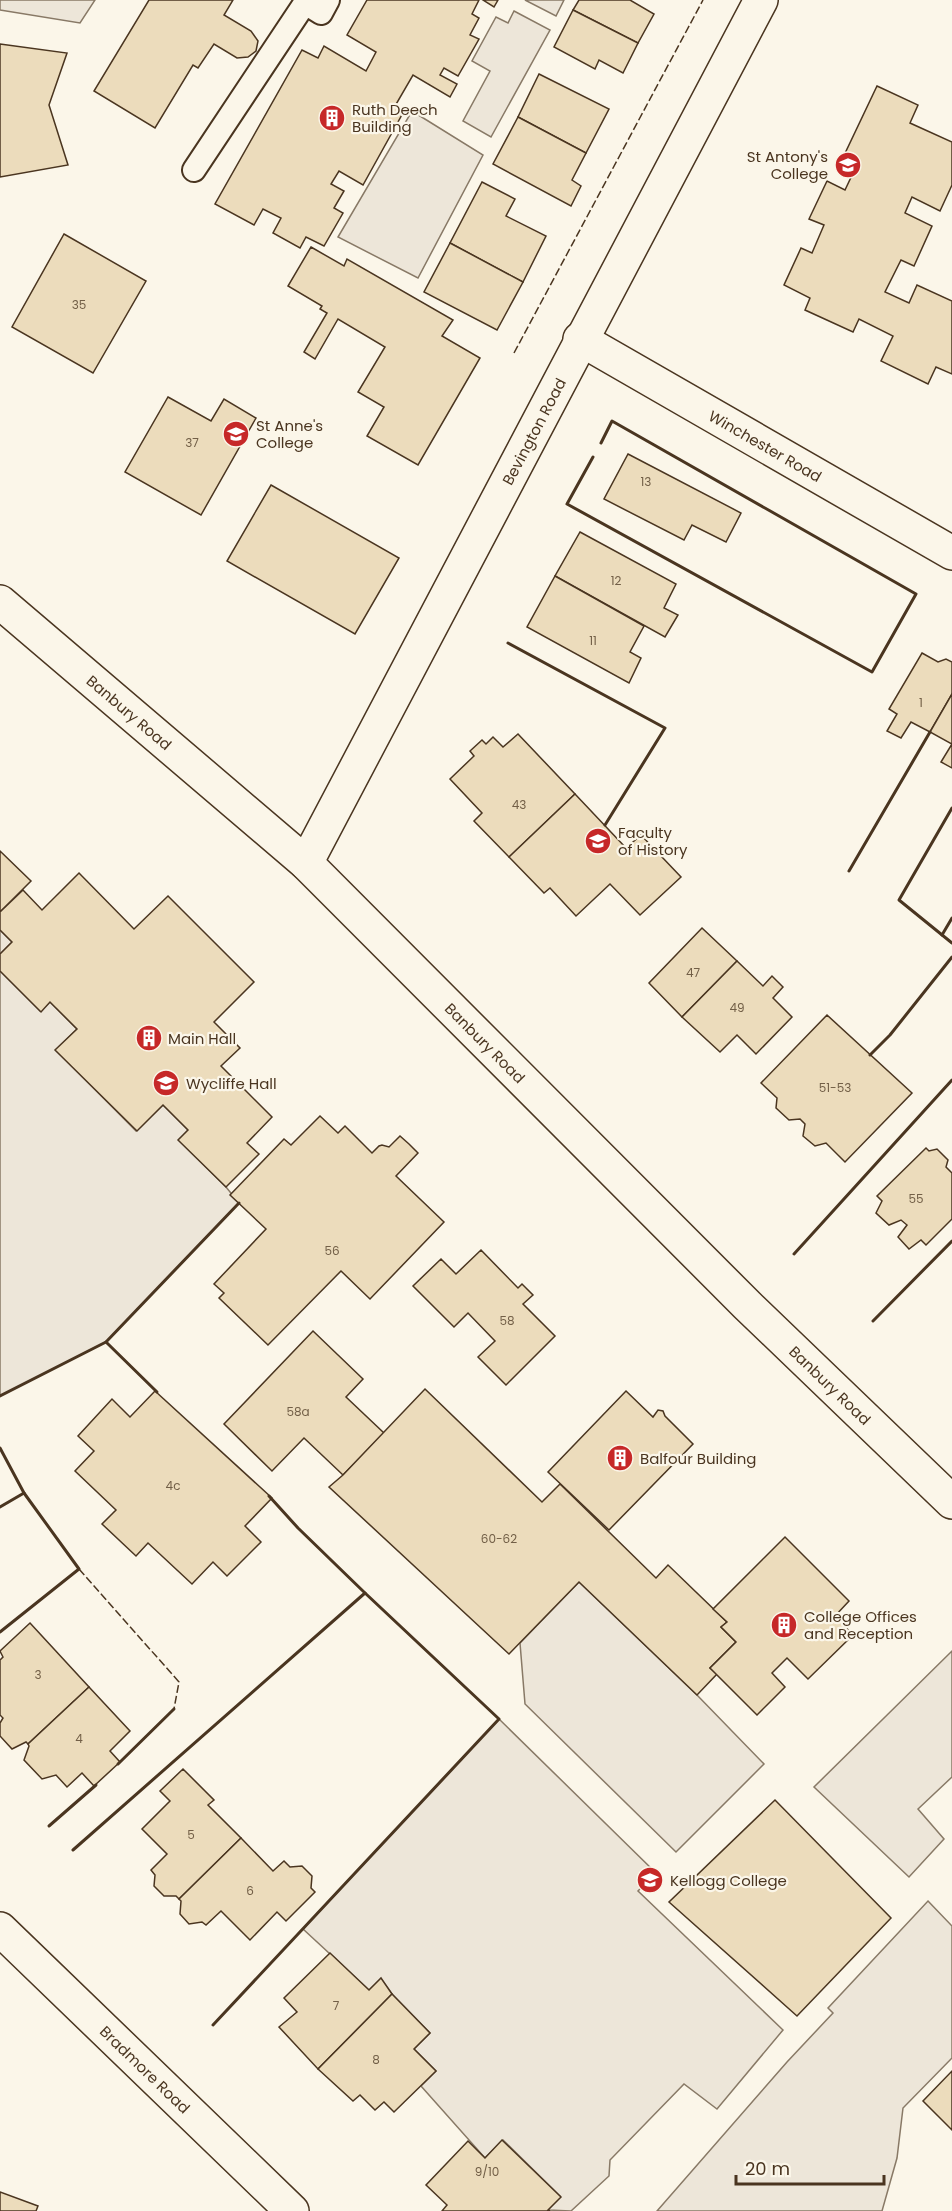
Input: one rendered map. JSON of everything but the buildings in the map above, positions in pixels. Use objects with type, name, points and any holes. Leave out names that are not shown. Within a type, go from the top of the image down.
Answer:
[{"type":"street","name":"Bevington Road","points":[[306,863],[580,339],[761,0]]},
{"type":"street","name":"Winchester Road","points":[[580,339],[952,553]]},
{"type":"street","name":"Banbury Road","points":[[0,602],[306,863],[747,1305],[952,1502]]},
{"type":"street","name":"Bradmore Road","points":[[0,1929],[288,2210]]},
{"type":"lane","points":[[194,170],[305,3],[321,13],[328,0]]},
{"type":"shaded area","points":[[0,0],[95,0],[80,23],[0,10]]},
{"type":"shaded area","points":[[525,0],[564,0],[556,16]]},
{"type":"shaded area","points":[[514,11],[550,30],[491,137],[463,121],[490,71],[472,61],[496,17],[508,23]]},
{"type":"shaded area","points":[[412,111],[483,155],[418,278],[338,237]]},
{"type":"shaded area","points":[[0,930],[12,942],[0,954]]},
{"type":"shaded area","points":[[0,971],[40,1011],[50,1002],[77,1029],[56,1050],[136,1131],[163,1105],[188,1130],[179,1140],[239,1203],[106,1342],[0,1396]]},
{"type":"shaded area","points":[[579,1582],[697,1695],[764,1764],[676,1852],[525,1704],[520,1643]]},
{"type":"shaded area","points":[[952,1651],[952,1777],[918,1809],[944,1839],[909,1877],[814,1787]]},
{"type":"shaded area","points":[[499,1719],[656,1873],[638,1891],[783,2030],[717,2109],[684,2084],[610,2160],[609,2176],[571,2211],[548,2210],[560,2196],[503,2140],[485,2158],[421,2086],[436,2071],[414,2049],[430,2033],[392,1994],[381,1979],[369,1990],[303,1929]]},
{"type":"shaded area","points":[[928,1901],[952,1926],[952,2058],[903,2108],[897,2158],[882,2211],[657,2211],[787,2062],[833,2013],[828,2008]]},
{"type":"fence","points":[[514,353],[703,0]]},
{"type":"fence","points":[[79,1569],[179,1682],[174,1709]]},
{"type":"wall","points":[[593,457],[567,504],[872,672],[916,594],[612,421],[601,443]]},
{"type":"wall","points":[[508,643],[665,728],[605,825]]},
{"type":"wall","points":[[849,871],[930,732]]},
{"type":"wall","points":[[952,808],[899,900],[952,943]]},
{"type":"wall","points":[[942,935],[952,918]]},
{"type":"wall","points":[[870,1055],[890,1035],[952,957]]},
{"type":"wall","points":[[794,1254],[952,1080]]},
{"type":"wall","points":[[0,1396],[106,1342],[239,1203]]},
{"type":"wall","points":[[873,1321],[952,1241]]},
{"type":"wall","points":[[106,1342],[157,1392]]},
{"type":"wall","points":[[0,1448],[24,1493]]},
{"type":"wall","points":[[0,1507],[24,1493],[79,1569],[0,1632]]},
{"type":"wall","points":[[73,1850],[365,1593],[298,1528],[269,1496]]},
{"type":"wall","points":[[213,2025],[499,1719],[365,1593]]},
{"type":"wall","points":[[118,1764],[174,1709]]},
{"type":"wall","points":[[49,1826],[96,1785]]},
{"type":"place","name":"Ruth Deech Building","points":[[332,118]]},
{"type":"place","name":"St Antony's College","points":[[848,165]]},
{"type":"place","name":"St Anne's College","points":[[236,434]]},
{"type":"place","name":"Faculty of History","points":[[598,841]]},
{"type":"place","name":"Main Hall","points":[[149,1038]]},
{"type":"place","name":"Wycliffe Hall","points":[[166,1083]]},
{"type":"place","name":"Balfour Building","points":[[620,1458]]},
{"type":"place","name":"College Offices and Reception","points":[[784,1625]]},
{"type":"place","name":"Kellogg College","points":[[650,1880]]}]
